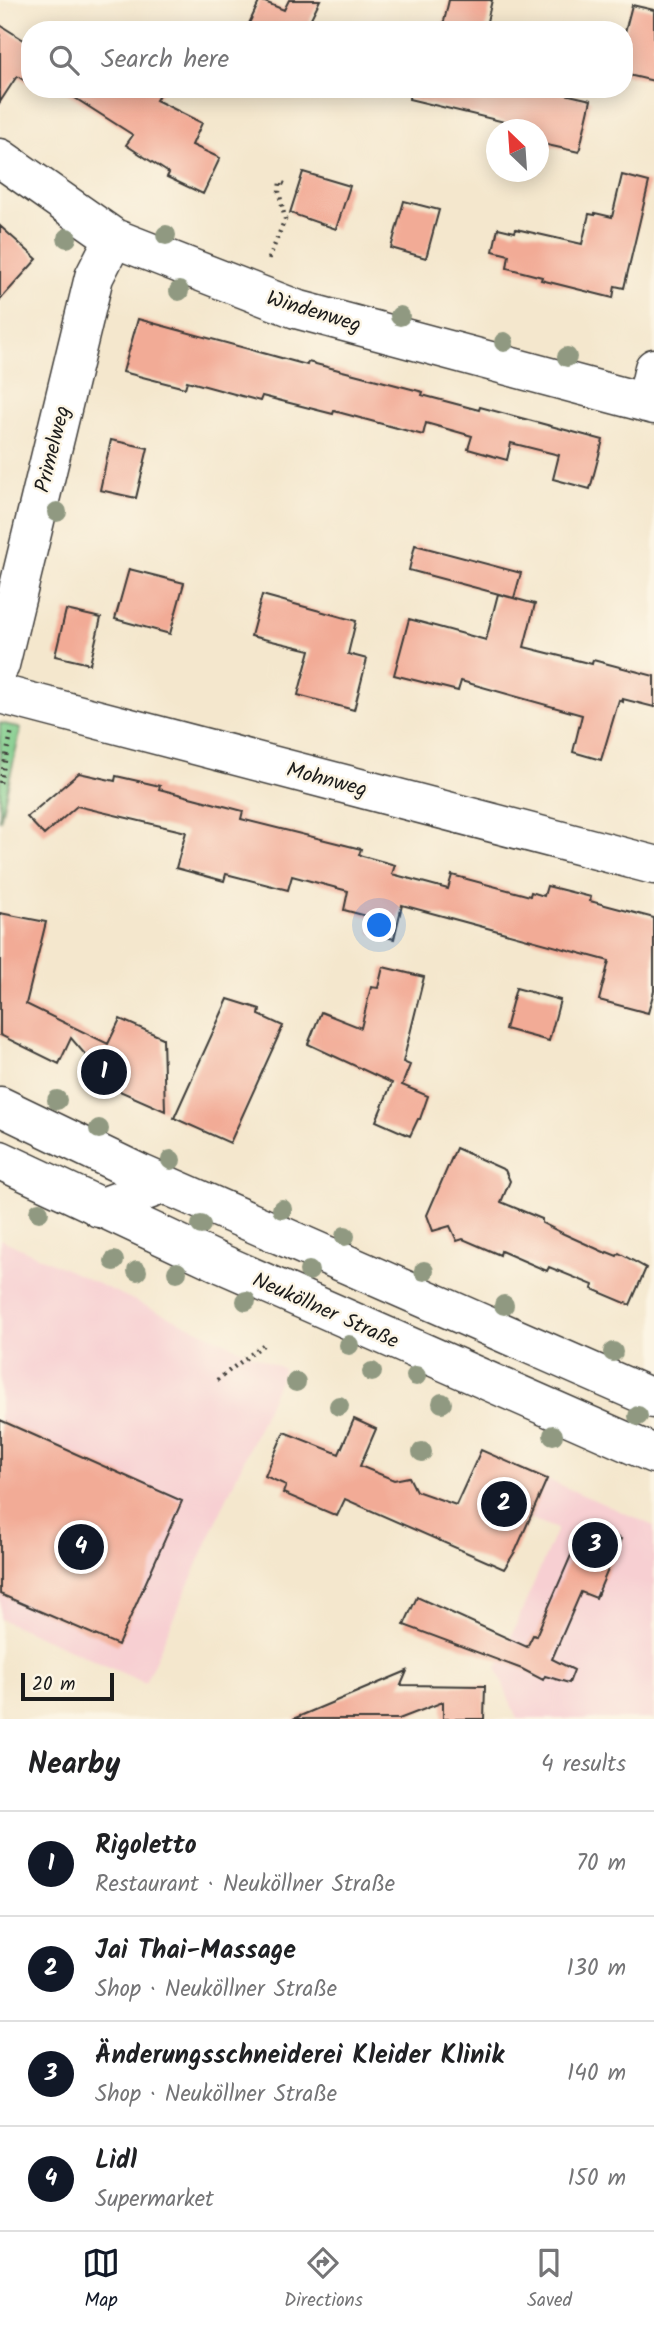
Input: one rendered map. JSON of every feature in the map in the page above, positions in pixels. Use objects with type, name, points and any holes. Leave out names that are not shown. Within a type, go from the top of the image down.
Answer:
[{"type":"street","name":"Windenweg","points":[[0,158],[114,238],[296,309],[651,392]]},
{"type":"street","name":"Primelweg","points":[[0,665],[94,277],[114,238]]},
{"type":"street","name":"Mohnweg","points":[[7,708],[654,864]]},
{"type":"street","points":[[0,1106],[165,1184],[654,1399]]},
{"type":"street","name":"Neuköllner Straße","points":[[0,1160],[220,1264],[654,1454]]},
{"type":"street","points":[[99,1208],[165,1184]]},
{"type":"path","points":[[269,258],[285,219],[279,192],[280,182],[287,185]]},
{"type":"path","points":[[0,783],[7,708]]},
{"type":"path","points":[[217,1380],[263,1345]]},
{"type":"shaded area","points":[[0,1239],[284,1369],[145,1683],[0,1619]]},
{"type":"shaded area","points":[[480,1450],[654,1526],[654,1719],[517,1719],[497,1669],[557,1529],[462,1492]]},
{"type":"green space","points":[[0,723],[21,728],[0,821]]},
{"type":"building","points":[[260,0],[284,10],[289,0],[320,0],[310,21],[250,21]]},
{"type":"building","points":[[449,0],[492,0],[487,21],[444,21]]},
{"type":"building","points":[[632,5],[654,10],[654,81],[633,76],[633,21],[628,21]]},
{"type":"building","points":[[0,25],[21,38],[21,78],[17,76],[0,102]]},
{"type":"building","points":[[75,98],[157,98],[156,100],[202,123],[192,145],[220,158],[203,194],[167,177],[169,173],[126,145],[133,135]]},
{"type":"building","points":[[409,98],[591,100],[579,152],[549,145],[549,119],[492,119]]},
{"type":"building","points":[[303,172],[350,186],[336,229],[290,213]]},
{"type":"building","points":[[622,175],[649,182],[624,288],[615,286],[613,298],[541,280],[542,277],[507,268],[509,255],[493,251],[498,228],[515,232],[516,229],[582,244],[589,214],[612,217]]},
{"type":"building","points":[[404,201],[439,210],[426,258],[391,248]]},
{"type":"building","points":[[0,226],[37,259],[0,300]]},
{"type":"building","points":[[138,319],[307,365],[308,362],[423,392],[422,395],[479,410],[480,407],[603,440],[590,489],[553,479],[559,455],[511,443],[507,460],[468,449],[472,436],[426,423],[423,435],[334,411],[333,414],[262,396],[260,401],[187,381],[185,388],[123,372]]},
{"type":"building","points":[[111,440],[148,448],[136,498],[100,490]]},
{"type":"building","points":[[415,545],[521,573],[514,598],[409,570]]},
{"type":"building","points":[[129,569],[184,583],[170,634],[115,619]]},
{"type":"building","points":[[498,594],[535,604],[524,647],[592,664],[593,660],[654,676],[654,707],[619,700],[601,760],[573,752],[582,715],[461,681],[458,691],[394,675],[409,619],[486,640]]},
{"type":"building","points":[[262,595],[356,621],[348,654],[367,659],[354,710],[298,695],[310,650],[251,636]]},
{"type":"building","points":[[66,610],[101,618],[90,664],[55,656]]},
{"type":"building","points":[[79,773],[115,781],[116,776],[160,786],[159,789],[243,811],[241,819],[361,849],[359,855],[395,865],[392,874],[448,889],[452,875],[530,896],[531,892],[544,896],[547,886],[654,918],[654,991],[648,1013],[599,1000],[609,961],[402,905],[394,939],[370,933],[374,918],[344,910],[348,891],[292,876],[288,890],[226,874],[224,881],[176,868],[186,832],[77,806],[44,835],[27,817]]},
{"type":"building","points":[[0,913],[46,922],[26,1004],[108,1044],[120,1019],[163,1038],[165,1111],[115,1089],[71,1038],[59,1064],[0,1035]]},
{"type":"building","points":[[383,967],[424,977],[403,1062],[410,1065],[402,1085],[428,1096],[420,1119],[410,1136],[376,1121],[392,1083],[308,1044],[321,1012],[361,1028],[371,987],[378,988]]},
{"type":"building","points":[[516,988],[560,1000],[549,1041],[505,1029]]},
{"type":"building","points":[[228,999],[260,1009],[259,1015],[283,1026],[230,1143],[174,1118]]},
{"type":"building","points":[[456,1148],[505,1170],[510,1181],[501,1202],[542,1219],[542,1223],[564,1234],[606,1253],[617,1256],[619,1253],[646,1268],[630,1305],[592,1289],[593,1285],[549,1267],[547,1271],[501,1251],[500,1255],[463,1239],[457,1241],[450,1226],[433,1231],[427,1215]]},
{"type":"building","points":[[354,1419],[376,1429],[360,1466],[394,1480],[409,1477],[416,1491],[456,1505],[481,1450],[547,1479],[516,1550],[504,1569],[345,1499],[337,1516],[283,1493],[286,1485],[265,1476],[284,1432],[339,1454]]},
{"type":"building","points":[[0,1420],[182,1501],[118,1645],[0,1594]]},
{"type":"building","points":[[585,1523],[621,1539],[596,1598],[581,1592],[552,1659],[574,1670],[569,1683],[545,1676],[543,1680],[522,1669],[404,1625],[417,1597],[527,1647],[533,1635],[536,1636]]},
{"type":"building","points":[[407,1671],[401,1685],[485,1686],[484,1719],[443,1719],[443,1702],[399,1719],[293,1719]]},
{"type":"place","name":"Rigoletto","points":[[104,1072]]},
{"type":"place","name":"Jai Thai-Massage","points":[[504,1504]]},
{"type":"place","name":"Änderungsschneiderei Kleider Klinik","points":[[595,1545]]},
{"type":"place","name":"Lidl","points":[[81,1547]]}]
